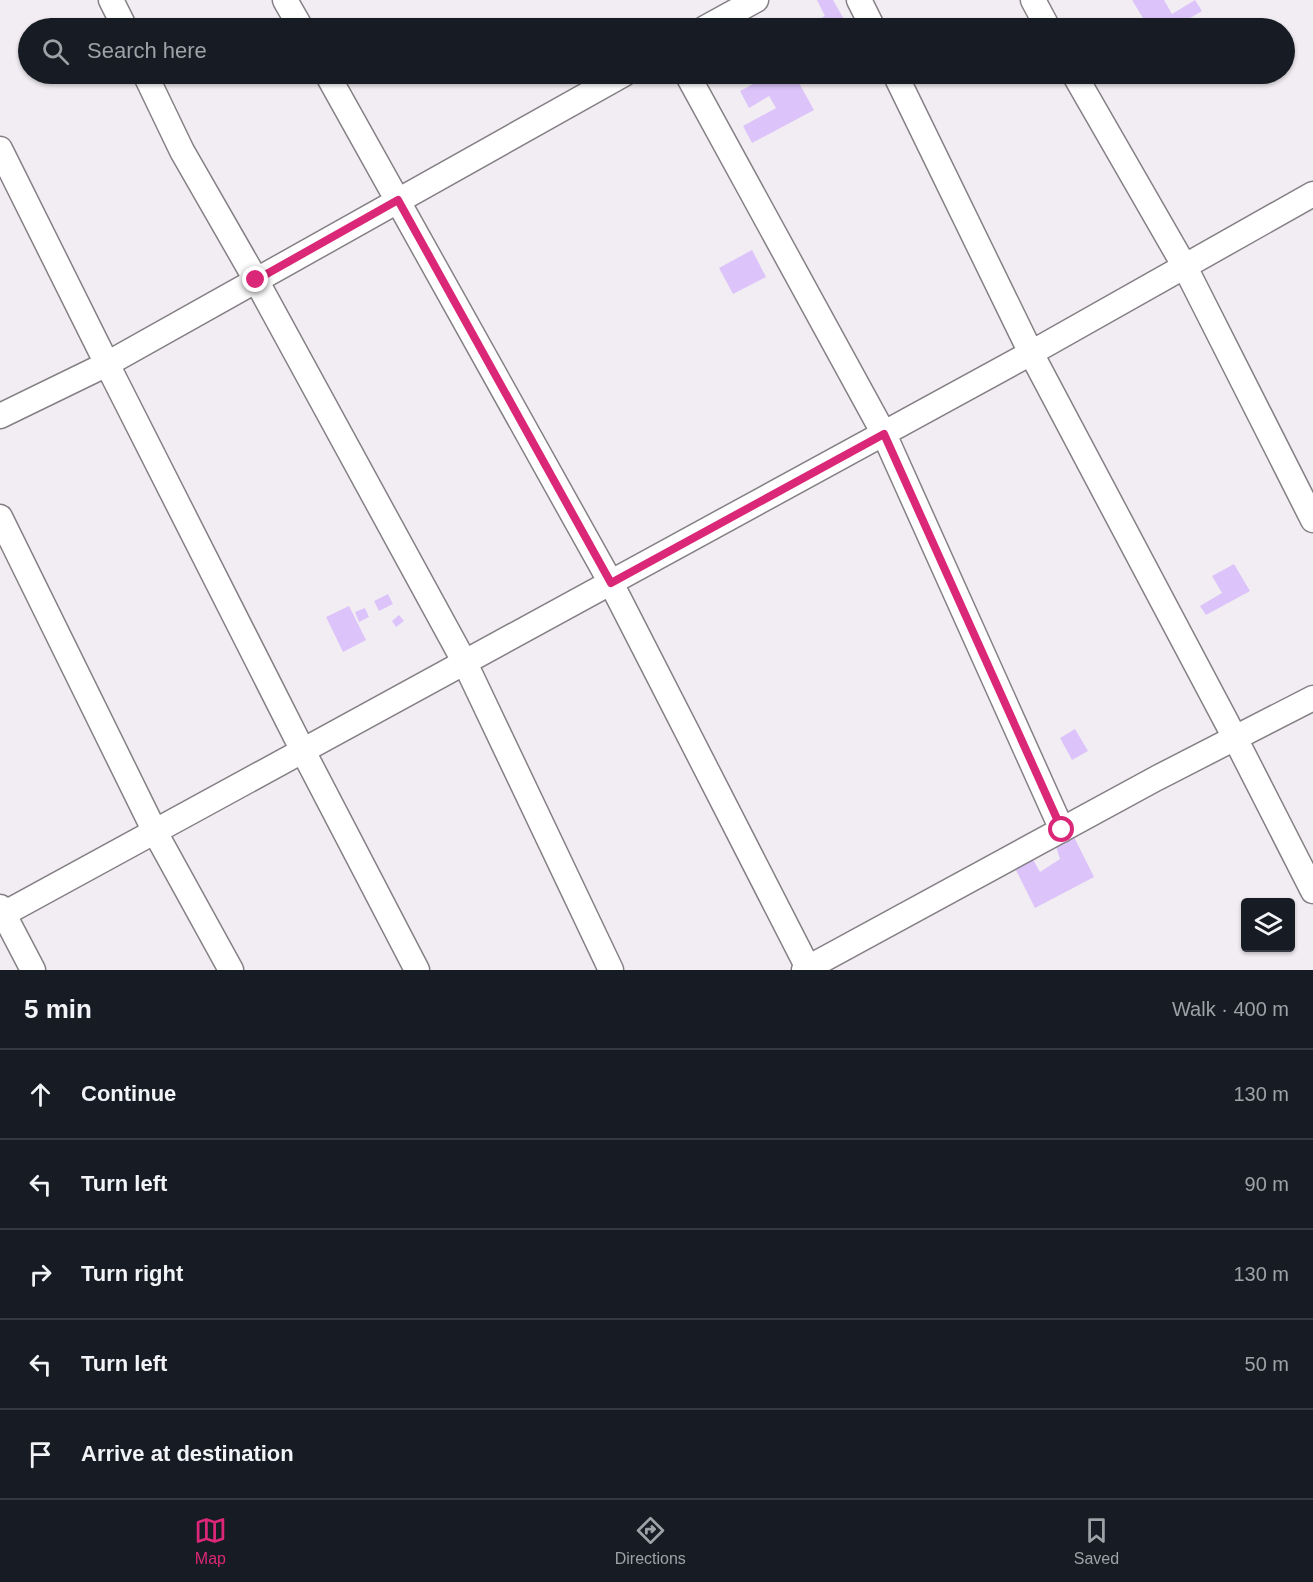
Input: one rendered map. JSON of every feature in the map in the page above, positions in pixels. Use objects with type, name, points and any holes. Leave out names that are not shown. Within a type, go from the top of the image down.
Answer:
[{"type":"street","points":[[111,0],[120,18]]},
{"type":"street","points":[[285,0],[295,18]]},
{"type":"street","points":[[723,18],[756,0]]},
{"type":"street","points":[[859,0],[868,18]]},
{"type":"street","points":[[1034,0],[1043,18]]},
{"type":"street","points":[[151,84],[182,151],[256,280],[465,663],[611,970]]},
{"type":"street","points":[[333,84],[611,583],[806,969],[1062,830],[1313,698]]},
{"type":"street","points":[[0,416],[107,364],[606,84]]},
{"type":"street","points":[[692,84],[884,434],[1062,830]]},
{"type":"street","points":[[900,84],[1031,353],[1235,738],[1313,891]]},
{"type":"street","points":[[1080,84],[1185,267],[1313,520]]},
{"type":"street","points":[[0,149],[303,752],[417,970]]},
{"type":"street","points":[[33,970],[1,913],[303,752],[884,434],[1313,194]]},
{"type":"street","points":[[0,517],[155,832],[231,970]]},
{"type":"building","points":[[817,0],[833,0],[843,18],[821,18],[825,16]]},
{"type":"building","points":[[1132,0],[1164,0],[1172,14],[1195,0],[1202,11],[1190,18],[1143,18]]},
{"type":"building","points":[[753,84],[800,84],[814,110],[752,143],[743,126],[776,108],[769,96],[749,108],[740,91]]},
{"type":"building","points":[[752,250],[766,277],[733,294],[719,268]]},
{"type":"building","points":[[1234,564],[1250,591],[1206,615],[1200,606],[1222,593],[1212,576]]},
{"type":"building","points":[[388,594],[393,604],[379,611],[374,601]]},
{"type":"building","points":[[349,606],[366,640],[343,652],[326,617]]},
{"type":"building","points":[[365,608],[369,617],[359,622],[355,612]]},
{"type":"building","points":[[399,615],[404,621],[396,627],[392,621]]},
{"type":"building","points":[[1075,729],[1088,751],[1072,760],[1060,738]]},
{"type":"building","points":[[1071,831],[1094,877],[1035,908],[1012,862],[1030,854],[1040,872],[1060,859],[1054,840]]},
{"type":"route","points":[[256,280],[398,200],[611,583],[884,434],[1062,830]]}]
